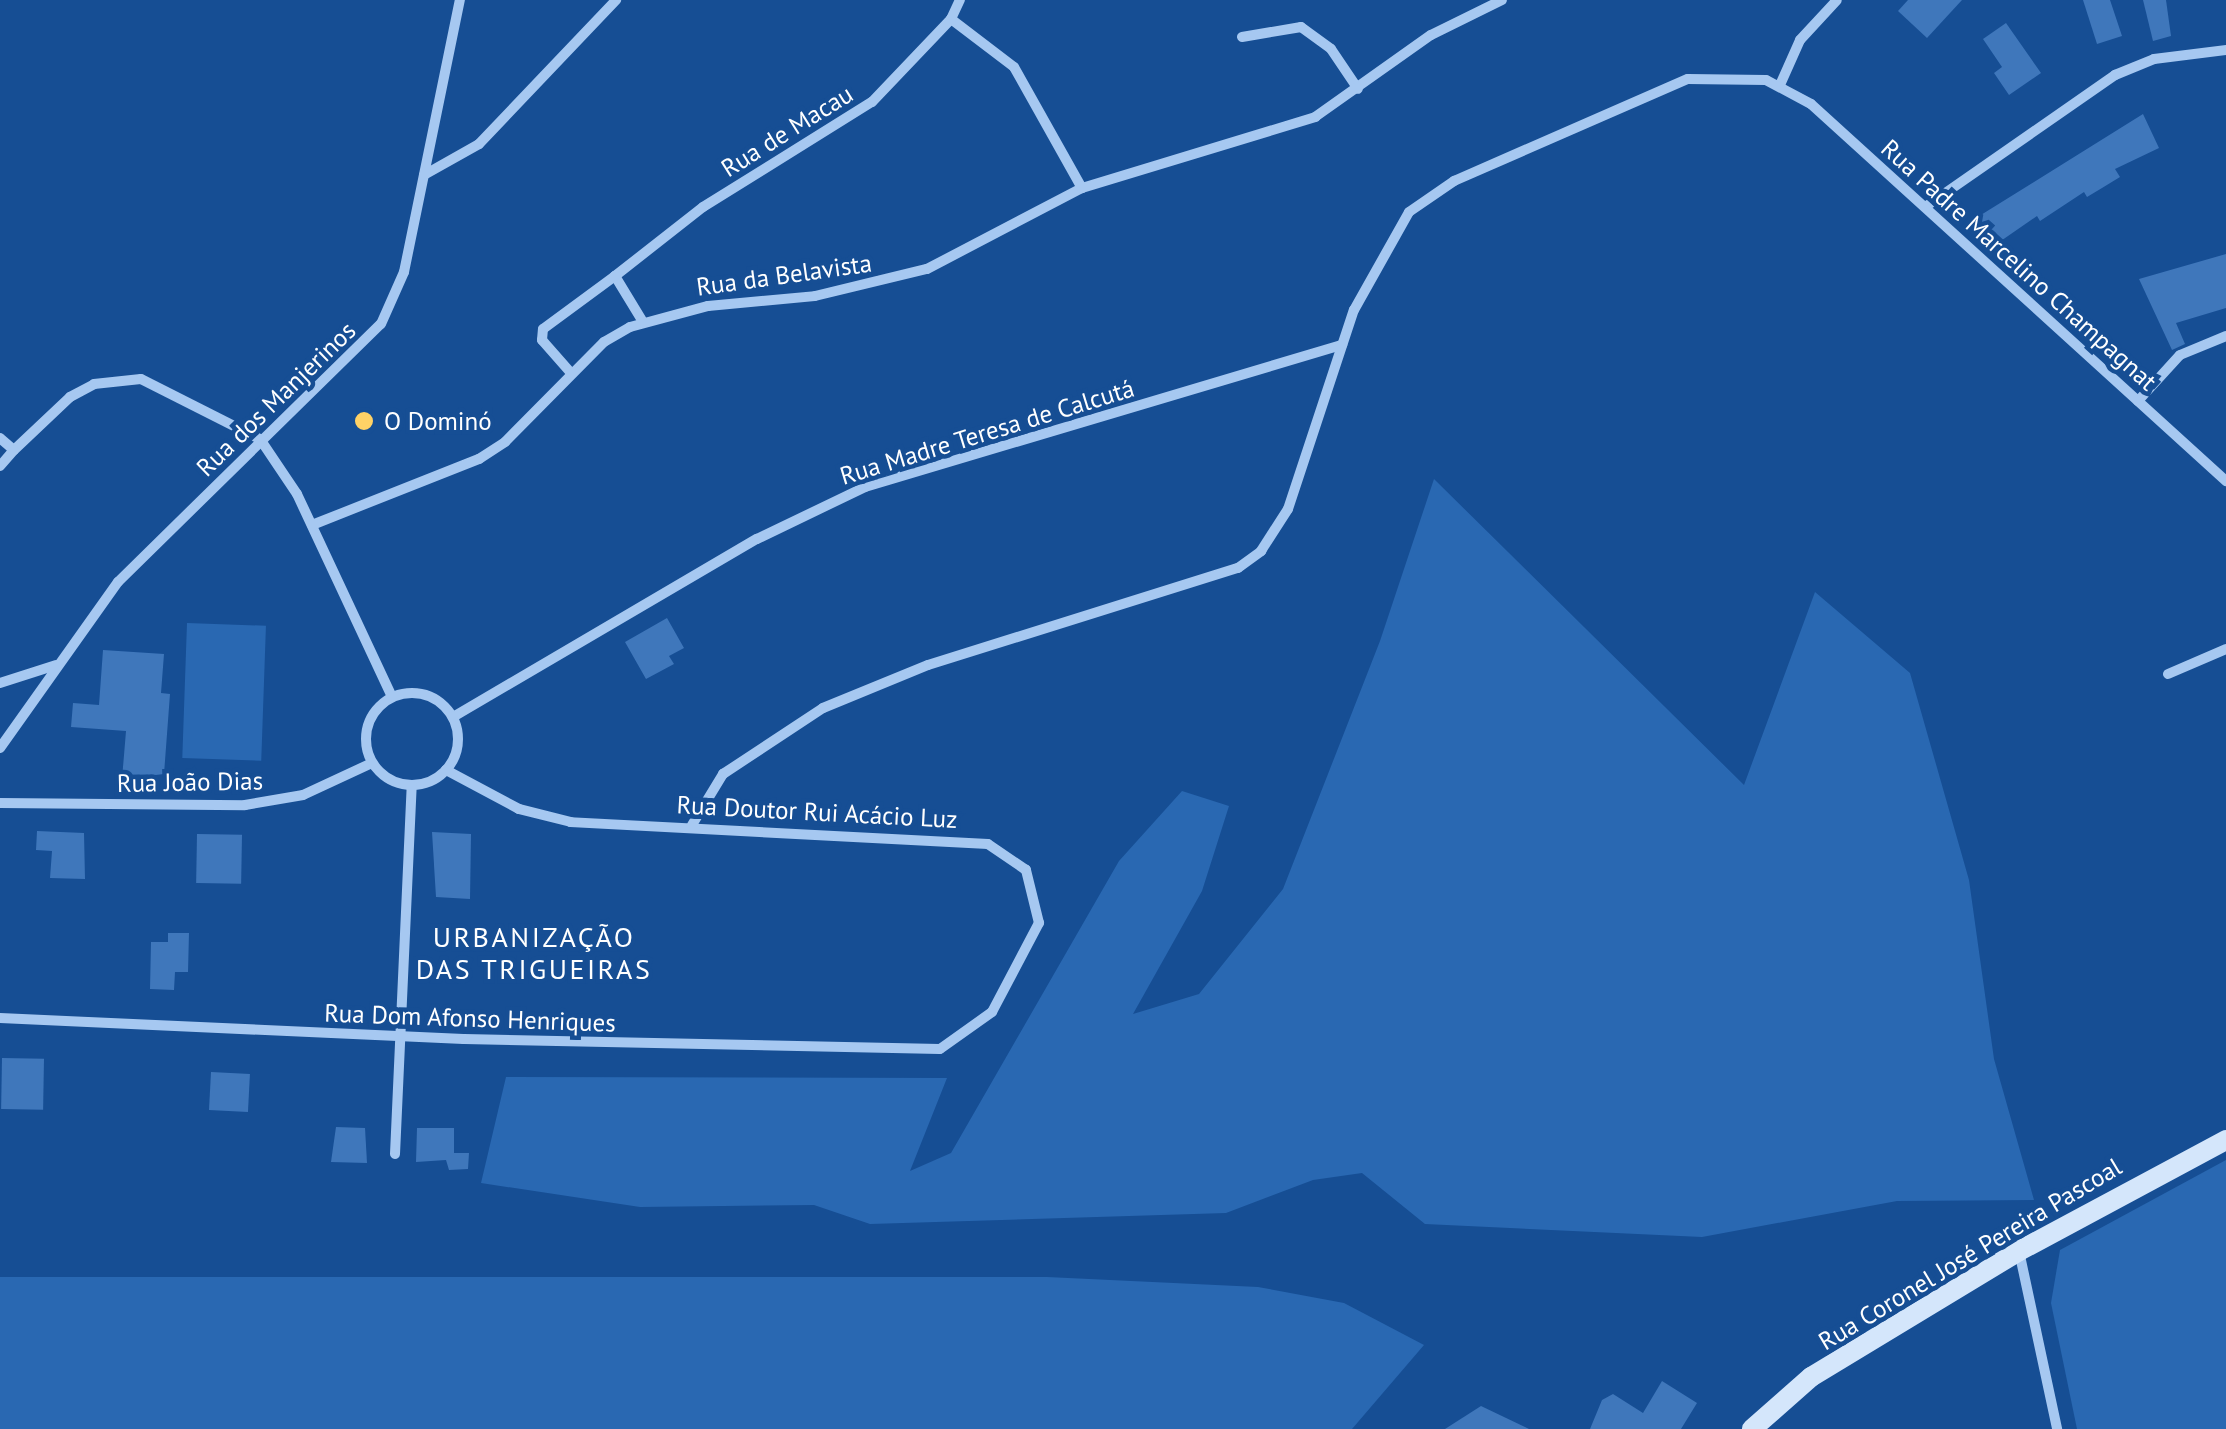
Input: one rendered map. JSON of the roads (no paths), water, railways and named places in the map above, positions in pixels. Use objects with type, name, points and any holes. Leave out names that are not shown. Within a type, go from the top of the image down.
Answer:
[{"type":"main road","name":"Rua Coronel José Pereira Pascoal","points":[[1752,1429],[1811,1377],[2020,1251],[2226,1140]]},
{"type":"street","name":"Rua dos Manjerinos","points":[[0,748],[118,582],[381,324],[404,272],[460,0]]},
{"type":"street","points":[[424,175],[479,144],[616,0]]},
{"type":"street","name":"Rua de Macau","points":[[570,373],[542,340],[543,328],[702,208],[872,102],[951,18],[960,0]]},
{"type":"street","name":"Rua da Belavista","points":[[312,525],[479,459],[505,442],[604,342],[642,322],[708,306],[815,296],[927,269],[1082,188],[1282,130],[1358,89],[1431,35],[1502,0]]},
{"type":"street","points":[[692,825],[723,774],[823,708],[928,665],[1238,568],[1260,551],[1288,509],[1342,346],[1386,242],[1431,195],[1658,88],[1714,76],[1780,85],[1800,40],[1838,0]]},
{"type":"street","points":[[951,18],[1014,67],[1082,188]]},
{"type":"street","points":[[1242,37],[1301,26],[1331,49],[1358,89]]},
{"type":"street","points":[[1928,205],[2114,75],[2154,59],[2226,50]]},
{"type":"street","name":"Rua Padre Marcelino Champagnat","points":[[1780,85],[1928,205],[2226,482]]},
{"type":"street","points":[[615,276],[642,322]]},
{"type":"street","points":[[2138,401],[2180,355],[2226,336]]},
{"type":"street","name":"Rua Madre Teresa de Calcutá","points":[[453,717],[756,540],[865,487],[1342,346]]},
{"type":"street","points":[[0,466],[70,397],[115,379],[141,379],[260,439],[312,525],[392,697]]},
{"type":"street","points":[[0,438],[14,450]]},
{"type":"street","points":[[2168,674],[2226,649]]},
{"type":"street","points":[[0,684],[57,664]]},
{"type":"street","points":[[420,693],[453,717],[458,744],[446,770],[412,785],[396,782],[372,762],[366,733],[392,697],[420,693]]},
{"type":"street","name":"Rua João Dias","points":[[0,803],[245,805],[303,795],[372,762]]},
{"type":"street","name":"Rua Doutor Rui Acácio Luz","points":[[446,770],[544,818],[968,840],[1017,860],[1034,884],[1039,909],[1027,956],[992,1012],[940,1049]]},
{"type":"street","points":[[395,1154],[412,785]]},
{"type":"street","name":"Rua Dom Afonso Henriques","points":[[0,1018],[398,1036],[940,1049]]},
{"type":"street","points":[[2020,1251],[2057,1429]]},
{"type":"place","name":"O Dominó","points":[[364,421]]},
{"type":"district","name":"URBANIZAÇÃO DAS TRIGUEIRAS","points":[[534,953]]}]
